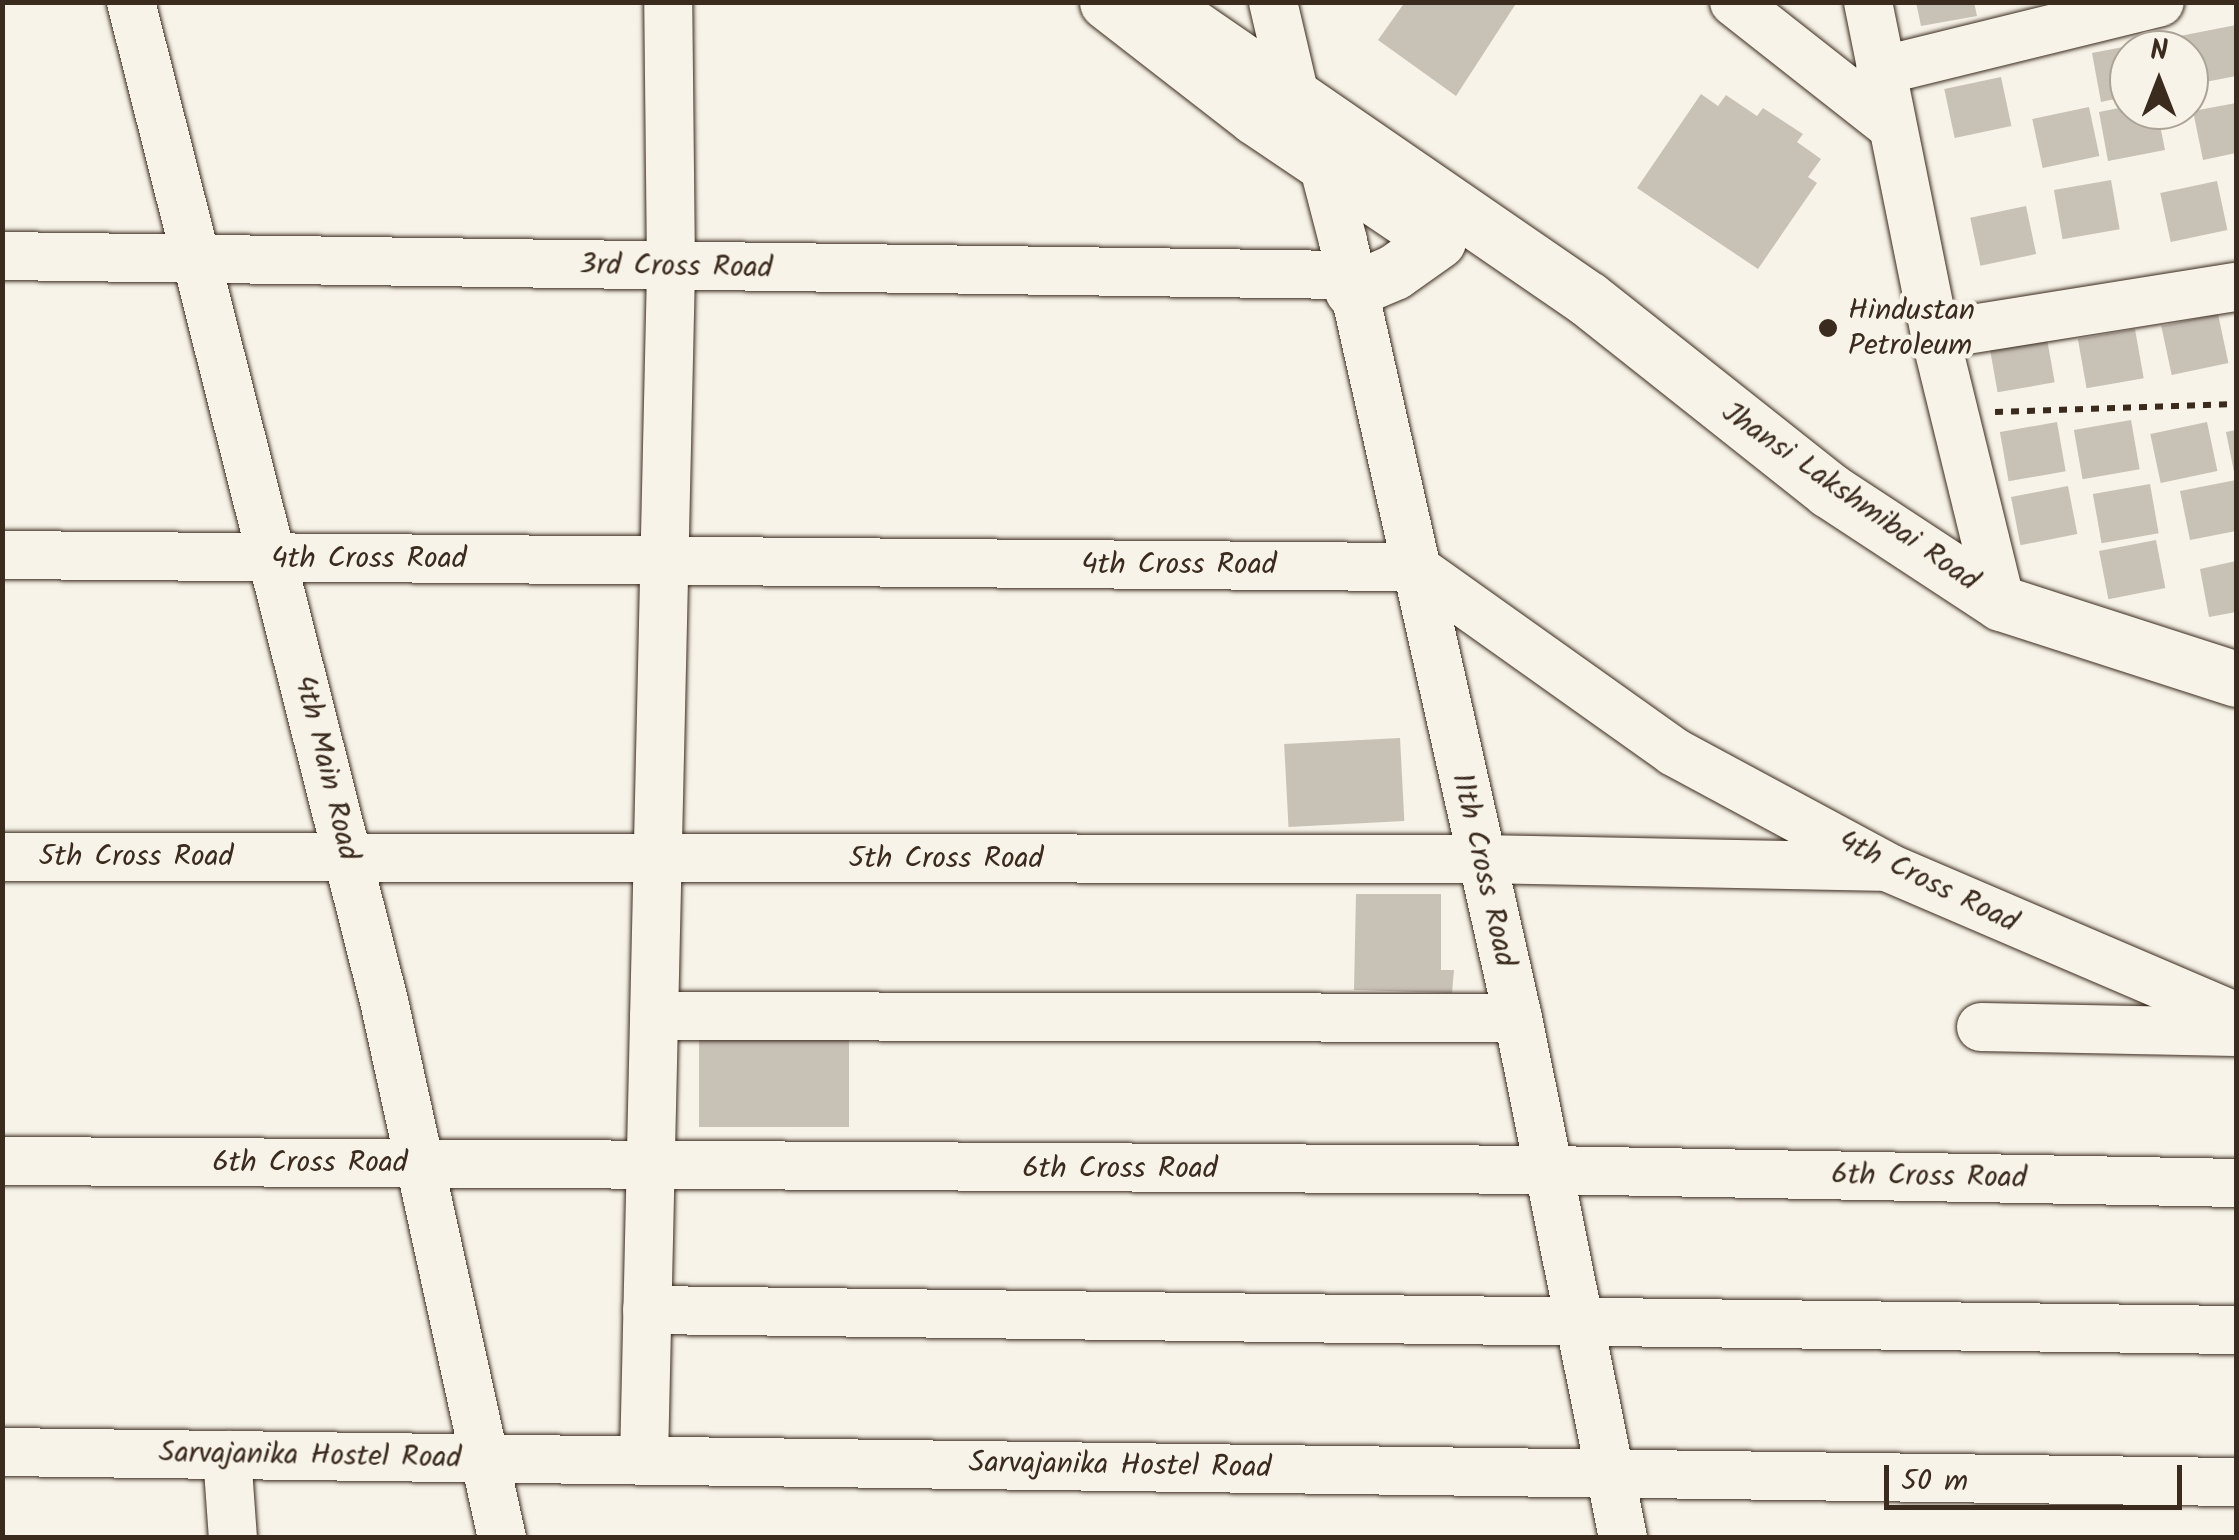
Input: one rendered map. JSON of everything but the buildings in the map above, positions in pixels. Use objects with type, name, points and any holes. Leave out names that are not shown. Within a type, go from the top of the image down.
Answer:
[{"type":"main road","name":"Jhansi Lakshmibai Road","points":[[1107,2],[1329,184],[1438,240],[1558,321],[1645,350]]},
{"type":"main road","name":"Jhansi Lakshmibai Road","points":[[1156,2],[1298,104],[1588,298],[1645,350],[1828,490],[2002,603],[2236,679]]},
{"type":"main road","points":[[1350,283],[1394,272],[1438,240]]},
{"type":"street","name":"4th Main Road","points":[[131,2],[200,261],[348,858],[502,1538]]},
{"type":"street","points":[[644,1460],[661,561],[671,267],[668,2]]},
{"type":"street","name":"11th Cross Road","points":[[1273,2],[1298,104],[1329,184],[1518,1018],[1580,1319],[1606,1472],[1624,1538]]},
{"type":"street","points":[[1734,2],[1889,124]]},
{"type":"street","points":[[1868,2],[1889,124],[1935,335],[2002,603]]},
{"type":"street","points":[[1880,71],[2160,2]]},
{"type":"street","name":"3rd Cross Road","points":[[2,256],[1350,283]]},
{"type":"street","points":[[1935,335],[2236,287]]},
{"type":"street","name":"4th Cross Road","points":[[2,556],[1414,566],[1674,752],[1890,868],[2236,1017]]},
{"type":"street","name":"5th Cross Road","points":[[2,857],[1480,859],[1890,868]]},
{"type":"street","points":[[654,1016],[1518,1018]]},
{"type":"street","points":[[1982,1027],[2236,1032]]},
{"type":"street","name":"6th Cross Road","points":[[2,1161],[1550,1170],[2236,1183]]},
{"type":"street","points":[[647,1310],[2236,1330]]},
{"type":"street","name":"Sarvajanika Hostel Road","points":[[2,1452],[2236,1482]]},
{"type":"street","points":[[228,1455],[233,1538]]},
{"type":"path","points":[[1954,414],[2236,404]]},
{"type":"place","name":"Hindustan Petroleum","points":[[1828,328]]}]
